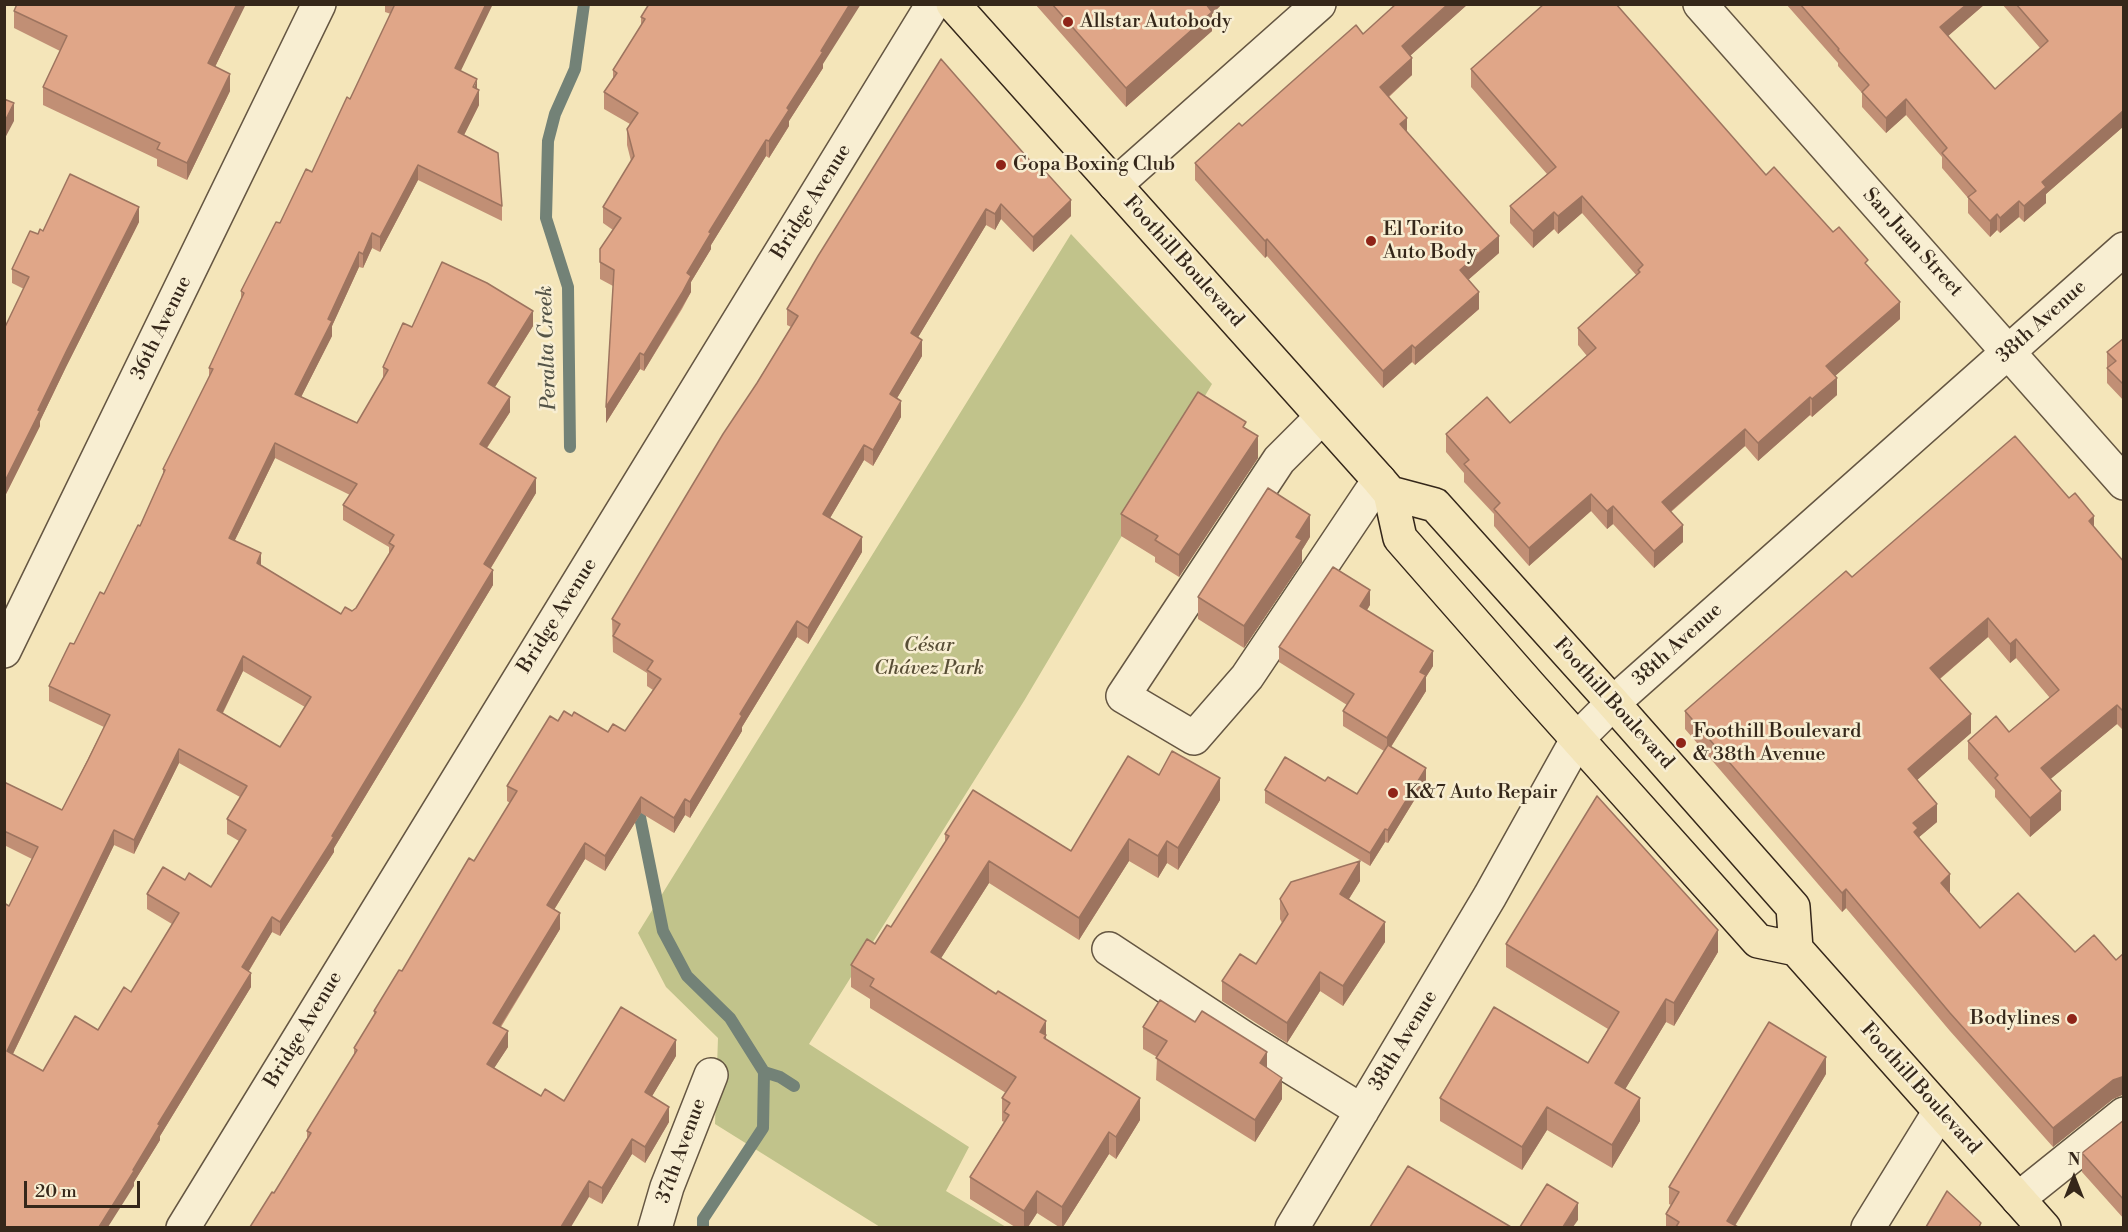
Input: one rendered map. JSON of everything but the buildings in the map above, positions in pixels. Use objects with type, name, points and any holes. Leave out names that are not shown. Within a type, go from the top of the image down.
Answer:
[{"type":"main road","name":"Foothill Boulevard","points":[[953,4],[1384,487],[1400,538],[1758,941],[1796,949],[2044,1227]]},
{"type":"main road","name":"Foothill Boulevard","points":[[1384,487],[1435,505],[1613,703],[1793,906],[1796,949]]},
{"type":"street","name":"36th Avenue","points":[[4,651],[319,4]]},
{"type":"street","name":"Bridge Avenue","points":[[183,1227],[933,4]]},
{"type":"street","points":[[1115,185],[1319,4]]},
{"type":"street","name":"San Juan Street","points":[[1700,4],[2124,483]]},
{"type":"street","name":"38th Avenue","points":[[1292,1227],[1490,896],[1578,738],[1613,703],[2124,249]]},
{"type":"street","points":[[1322,418],[1284,455],[1123,696],[1194,738],[1247,677],[1346,529],[1384,487]]},
{"type":"street","points":[[1109,949],[1244,1038],[1362,1111]]},
{"type":"street","name":"37th Avenue","points":[[655,1227],[667,1187],[711,1075]]},
{"type":"street","points":[[1868,1227],[1940,1111]]},
{"type":"street","points":[[2019,1199],[2124,1114]]},
{"type":"green space","name":"César Chávez Park","points":[[1071,234],[1212,384],[1024,701],[809,1044],[969,1147],[946,1191],[1006,1227],[880,1227],[715,1124],[718,1038],[666,987],[638,933]]},
{"type":"waterway","name":"Peralta Creek","points":[[570,447],[568,287],[546,218],[548,141],[555,114],[575,69],[584,4]]},
{"type":"waterway","name":"Peralta Creek","points":[[640,817],[663,931],[687,976],[730,1018],[764,1072],[763,1128],[703,1219],[703,1228]]},
{"type":"waterway","name":"Peralta Creek","points":[[764,1072],[780,1077],[794,1086]]},
{"type":"place","name":"Allstar Autobody","points":[[1068,22]]},
{"type":"place","name":"Gopa Boxing Club","points":[[1001,165]]},
{"type":"place","name":"El Torito Auto Body","points":[[1371,241]]},
{"type":"place","name":"Foothill Boulevard & 38th Avenue","points":[[1681,743]]},
{"type":"place","name":"K&7 Auto Repair","points":[[1393,793]]},
{"type":"place","name":"Bodylines","points":[[2072,1019]]}]
